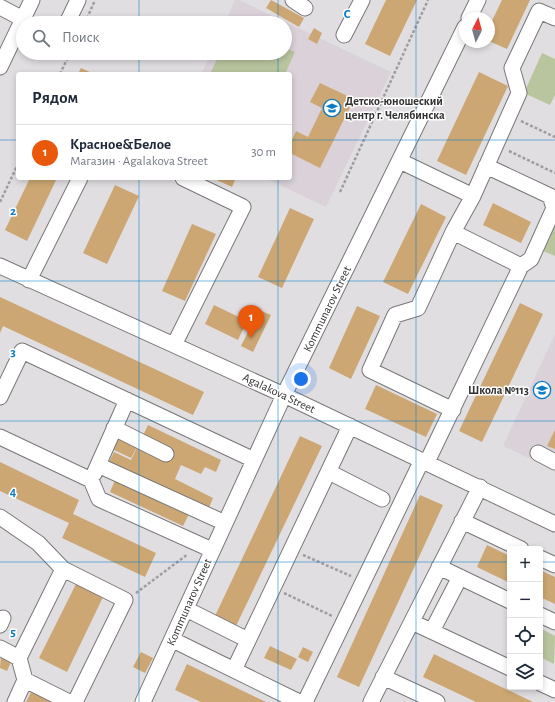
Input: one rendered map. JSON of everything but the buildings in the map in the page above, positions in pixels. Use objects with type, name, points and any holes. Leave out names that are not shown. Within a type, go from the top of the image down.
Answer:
[{"type":"street","points":[[24,16],[32,0]]},
{"type":"street","points":[[70,16],[78,0]]},
{"type":"street","points":[[344,35],[362,0]]},
{"type":"street","points":[[472,12],[478,0]]},
{"type":"street","points":[[0,8],[17,16]]},
{"type":"street","points":[[453,410],[370,370],[395,315],[418,308],[453,232],[473,196],[519,92],[512,68],[539,11],[555,18]]},
{"type":"street","points":[[0,67],[16,34]]},
{"type":"street","name":"Kommunarov Street","points":[[143,702],[186,610],[206,548],[224,523],[284,395],[459,39]]},
{"type":"street","points":[[400,161],[473,196]]},
{"type":"street","points":[[305,702],[363,581],[424,461],[453,410],[521,266],[531,259],[554,208],[550,196],[486,166]]},
{"type":"street","points":[[29,280],[79,180]]},
{"type":"street","points":[[174,346],[243,207],[187,180]]},
{"type":"street","points":[[453,232],[521,266]]},
{"type":"street","name":"Agalakova Street","points":[[0,266],[284,395],[555,524]]},
{"type":"street","points":[[0,397],[22,351],[254,460]]},
{"type":"street","points":[[127,400],[92,480],[99,499],[206,548]]},
{"type":"street","points":[[234,670],[350,426]]},
{"type":"street","points":[[114,428],[166,454]]},
{"type":"street","points":[[0,437],[92,480]]},
{"type":"street","points":[[538,453],[555,462]]},
{"type":"street","points":[[98,465],[224,523]]},
{"type":"street","points":[[329,472],[382,499]]},
{"type":"street","points":[[371,702],[480,487]]},
{"type":"street","points":[[0,517],[38,543],[63,569],[125,600],[75,702]]},
{"type":"street","points":[[462,521],[515,546]]},
{"type":"street","points":[[543,559],[555,565]]},
{"type":"street","points":[[439,567],[507,600]]},
{"type":"street","points":[[15,702],[25,680],[19,658],[63,569]]},
{"type":"street","points":[[432,631],[460,577]]},
{"type":"street","points":[[186,610],[248,640]]},
{"type":"street","points":[[543,616],[555,622]]},
{"type":"street","points":[[412,622],[507,667]]},
{"type":"street","points":[[173,640],[299,702]]},
{"type":"street","points":[[0,648],[19,658]]},
{"type":"street","points":[[383,677],[437,702]]},
{"type":"street","points":[[25,680],[69,702]]},
{"type":"street","points":[[543,684],[555,690]]},
{"type":"path","points":[[88,16],[95,0]]},
{"type":"path","points":[[340,192],[428,0]]},
{"type":"path","points":[[61,72],[67,60]]},
{"type":"path","points":[[508,115],[555,137]]},
{"type":"path","points":[[509,151],[555,173]]},
{"type":"path","points":[[0,202],[16,168]]},
{"type":"path","points":[[125,600],[206,548]]},
{"type":"path","points":[[291,550],[363,581]]},
{"type":"path","points":[[273,588],[344,622]]},
{"type":"shaded area","name":"Детско-юношеский центр г. Челябинска","points":[[235,0],[239,0],[273,16],[228,16]]},
{"type":"shaded area","name":"Детско-юношеский центр г. Челябинска","points":[[292,25],[391,72],[326,207],[269,180],[292,180],[292,72],[202,72],[208,60],[292,60]]},
{"type":"shaded area","name":"Школа №113","points":[[555,334],[555,470],[503,446]]},
{"type":"green space","points":[[292,51],[295,52],[292,59]]},
{"type":"green space","points":[[542,53],[555,59],[555,95],[550,105],[524,93]]},
{"type":"green space","points":[[217,60],[291,60],[286,72],[211,72]]},
{"type":"green space","points":[[555,226],[555,256],[543,251]]},
{"type":"green space","points":[[543,630],[555,636],[554,664],[543,658]]},
{"type":"place","name":"Детско-юношеский центр г. Челябинска","points":[[332,108]]},
{"type":"place","name":"Красное&Белое","points":[[251,338]]},
{"type":"place","name":"Школа №113","points":[[542,390]]}]
